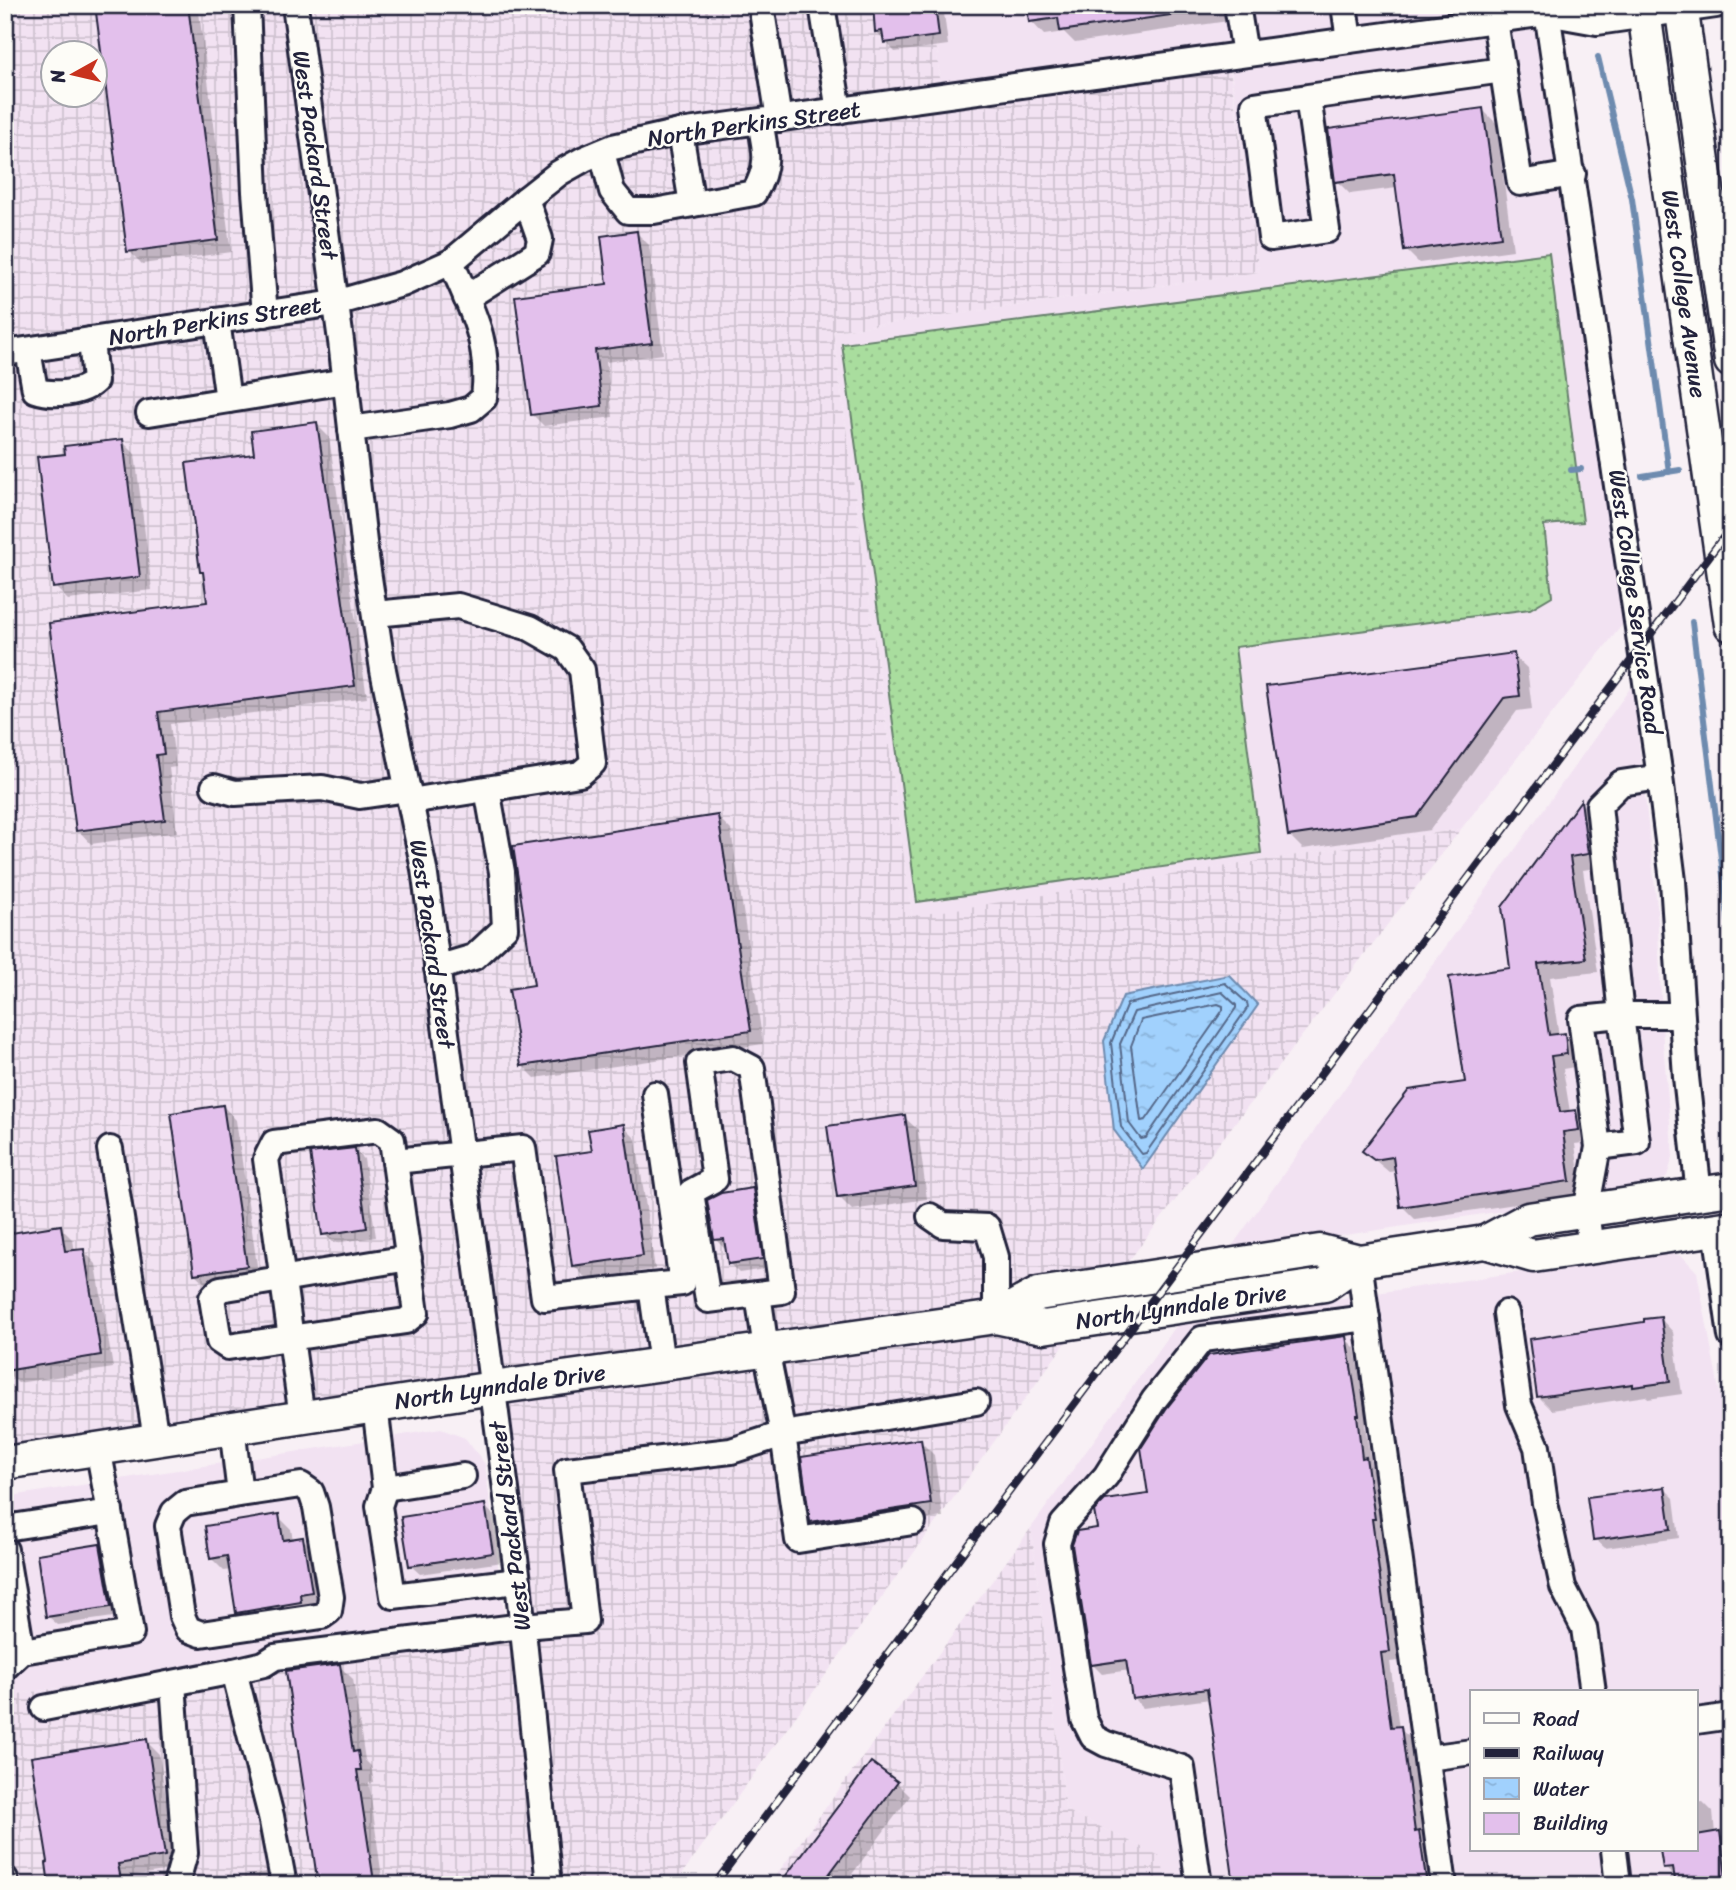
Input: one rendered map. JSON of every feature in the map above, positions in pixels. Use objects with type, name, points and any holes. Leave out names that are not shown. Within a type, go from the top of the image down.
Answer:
[{"type":"main road","name":"West College Avenue","points":[[1681,8],[1731,360]]},
{"type":"main road","name":"West College Avenue","points":[[1644,10],[1731,625]]},
{"type":"main road","name":"North Lynndale Drive","points":[[5,1463],[493,1388],[996,1317],[1038,1294],[1174,1272],[1320,1251],[1359,1261],[1485,1242],[1528,1219],[1731,1189]]},
{"type":"main road","name":"North Lynndale Drive","points":[[1485,1242],[1533,1256],[1724,1228]]},
{"type":"street","points":[[247,5],[255,192],[265,314]]},
{"type":"street","name":"West Packard Street","points":[[295,5],[383,670],[424,869],[518,1581],[550,1885]]},
{"type":"street","points":[[601,152],[612,191],[628,211],[654,211],[754,192],[764,176],[769,120],[761,5]]},
{"type":"street","points":[[822,5],[839,111]]},
{"type":"street","points":[[1237,5],[1245,54]]},
{"type":"street","points":[[1344,5],[1349,40]]},
{"type":"street","points":[[1553,8],[1597,22],[1644,10],[1716,5]]},
{"type":"street","name":"North Perkins Street","points":[[17,351],[335,303],[402,284],[451,262],[559,173],[601,152],[643,139],[1495,20],[1553,8]]},
{"type":"street","name":"West College Service Road","points":[[1553,8],[1573,174],[1673,881],[1686,1077],[1699,1194]]},
{"type":"street","points":[[1495,20],[1520,183],[1573,174]]},
{"type":"street","points":[[1308,97],[1327,230],[1271,238],[1254,105],[1308,97],[1503,69]]},
{"type":"street","points":[[680,132],[692,204]]},
{"type":"street","points":[[466,298],[537,253],[540,239],[526,199]]},
{"type":"street","points":[[351,429],[450,415],[471,409],[484,398],[487,378],[482,334],[451,262]]},
{"type":"street","points":[[217,321],[228,400]]},
{"type":"street","points":[[17,351],[35,390],[48,394],[89,387],[95,381],[91,340]]},
{"type":"street","points":[[149,412],[346,381]]},
{"type":"street","points":[[214,787],[235,793],[322,788],[360,796],[409,795],[487,789],[580,774],[593,763],[582,670],[567,649],[530,628],[458,606],[375,614]]},
{"type":"street","points":[[1598,1147],[1637,1142],[1599,805],[1621,783],[1660,777]]},
{"type":"street","points":[[437,968],[474,957],[505,928],[502,872],[487,789]]},
{"type":"street","points":[[1591,1248],[1586,1210],[1598,1147],[1581,1019],[1622,1015],[1681,1015]]},
{"type":"street","points":[[733,1058],[752,1068],[782,1291],[758,1294],[708,1300],[691,1192],[715,1179],[699,1063],[733,1058]]},
{"type":"street","points":[[395,1161],[523,1148],[544,1298],[682,1283],[655,1094]]},
{"type":"street","points":[[302,1417],[291,1339],[282,1279],[265,1159],[274,1143],[378,1130],[392,1140],[409,1258],[416,1313],[406,1321],[291,1339],[228,1348],[219,1341],[212,1298],[220,1289],[282,1279],[409,1258]]},
{"type":"street","points":[[110,1149],[156,1439]]},
{"type":"street","points":[[930,1216],[943,1224],[987,1227],[996,1257],[996,1317]]},
{"type":"street","points":[[1724,1228],[1731,1336]]},
{"type":"street","points":[[1359,1261],[1444,1885]]},
{"type":"street","points":[[651,1286],[662,1364]]},
{"type":"street","points":[[758,1294],[783,1434],[797,1540],[913,1522]]},
{"type":"street","points":[[1506,1313],[1519,1405],[1537,1447],[1545,1503],[1563,1587],[1584,1628],[1593,1690]]},
{"type":"street","points":[[1199,1885],[1182,1768],[1093,1737],[1084,1719],[1057,1544],[1063,1524],[1106,1475],[1154,1400],[1202,1339],[1367,1318]]},
{"type":"street","points":[[44,1708],[234,1671],[264,1664],[275,1657],[299,1653],[585,1621],[567,1470],[731,1451],[783,1434],[976,1402]]},
{"type":"street","points":[[375,1406],[384,1488],[379,1506],[393,1596],[518,1581]]},
{"type":"street","points":[[232,1427],[240,1494]]},
{"type":"street","points":[[5,1550],[14,1659],[131,1633],[98,1448]]},
{"type":"street","points":[[384,1488],[463,1476]]},
{"type":"street","points":[[301,1485],[311,1492],[329,1584],[329,1611],[322,1616],[201,1634],[188,1629],[182,1616],[168,1526],[174,1512],[185,1503],[240,1494],[301,1485]]},
{"type":"street","points":[[5,1528],[110,1512]]},
{"type":"street","points":[[234,1671],[271,1816],[284,1885]]},
{"type":"street","points":[[173,1682],[186,1853],[176,1885]]},
{"type":"street","points":[[1698,1721],[1731,1716]]},
{"type":"street","points":[[1427,1758],[1470,1752]]},
{"type":"street","points":[[1614,1852],[1618,1885]]},
{"type":"street","points":[[5,1879],[6,1885]]},
{"type":"shaded area","points":[[5,5],[932,5],[941,88],[1228,55],[1259,272],[833,331],[912,916],[1461,829],[1061,1349],[674,1885],[5,1885],[5,1696],[504,1621],[518,1581],[493,1388],[5,1463]]},
{"type":"shaded area","points":[[932,5],[1531,5],[1626,620],[1461,829],[912,917],[833,331],[1259,272],[1227,42],[941,88]]},
{"type":"shaded area","points":[[1631,687],[1657,906],[1663,1043],[1673,1157],[1667,1176],[1655,1186],[1634,1191],[1227,1253]]},
{"type":"shaded area","points":[[1663,1251],[1682,1256],[1697,1272],[1731,1454],[1731,1885],[1165,1885],[1161,1857],[1066,1810],[1031,1528],[1179,1322]]},
{"type":"shaded area","points":[[441,1429],[465,1438],[485,1464],[505,1620],[5,1696],[5,1497]]},
{"type":"shaded area","points":[[1031,1528],[1066,1810],[1162,1857],[1165,1885],[769,1885]]},
{"type":"green space","points":[[1549,253],[1583,522],[1544,525],[1552,596],[1530,609],[1235,647],[1261,853],[917,902],[842,344]]},
{"type":"water","points":[[1229,975],[1258,1005],[1143,1169],[1114,1130],[1104,1041],[1123,996]]},
{"type":"building","points":[[95,5],[188,5],[218,240],[127,252],[108,105],[108,38],[99,38]]},
{"type":"building","points":[[873,5],[935,5],[939,36],[884,43],[882,31],[875,32]]},
{"type":"building","points":[[1027,5],[1170,5],[1171,15],[1060,31],[1058,18],[1029,22]]},
{"type":"building","points":[[1483,108],[1501,237],[1404,251],[1394,174],[1335,182],[1328,129]]},
{"type":"building","points":[[637,231],[652,343],[595,350],[602,406],[531,415],[515,296],[607,284],[601,236]]},
{"type":"building","points":[[317,422],[355,686],[158,712],[164,754],[156,755],[165,820],[76,831],[49,623],[207,602],[203,572],[200,572],[186,463],[254,454],[251,431]]},
{"type":"building","points":[[123,439],[140,577],[53,588],[37,457],[65,454],[64,446]]},
{"type":"building","points":[[1514,653],[1520,696],[1504,698],[1417,817],[1288,836],[1266,686]]},
{"type":"building","points":[[1581,800],[1588,854],[1570,857],[1586,959],[1538,964],[1549,1035],[1565,1033],[1567,1054],[1551,1056],[1560,1112],[1576,1110],[1579,1130],[1563,1132],[1570,1181],[1400,1207],[1393,1157],[1374,1160],[1362,1151],[1409,1090],[1465,1082],[1449,977],[1510,968],[1502,907]]},
{"type":"building","points":[[718,815],[751,1031],[521,1066],[509,989],[534,985],[513,846]]},
{"type":"building","points":[[223,1105],[247,1266],[194,1274],[171,1113]]},
{"type":"building","points":[[905,1115],[915,1186],[837,1197],[827,1126]]},
{"type":"building","points":[[624,1124],[643,1256],[572,1266],[556,1156],[592,1151],[588,1130]]},
{"type":"building","points":[[355,1148],[367,1228],[322,1235],[310,1153]]},
{"type":"building","points":[[753,1188],[763,1259],[728,1264],[724,1239],[714,1240],[707,1200],[721,1193]]},
{"type":"building","points":[[61,1225],[65,1251],[84,1249],[101,1355],[5,1371],[5,1234]]},
{"type":"building","points":[[1661,1317],[1670,1382],[1633,1387],[1633,1384],[1537,1397],[1529,1339],[1644,1322],[1644,1319]]},
{"type":"building","points":[[1346,1336],[1359,1415],[1362,1458],[1366,1457],[1375,1519],[1372,1519],[1390,1652],[1381,1653],[1391,1727],[1401,1726],[1415,1832],[1419,1831],[1427,1885],[1234,1885],[1207,1689],[1132,1699],[1126,1660],[1091,1665],[1072,1545],[1077,1531],[1097,1528],[1094,1511],[1105,1500],[1148,1494],[1141,1448],[1166,1409],[1209,1355]]},
{"type":"building","points":[[921,1439],[931,1504],[810,1522],[801,1457]]},
{"type":"building","points":[[1665,1487],[1671,1529],[1593,1540],[1587,1497]]},
{"type":"building","points":[[485,1504],[493,1553],[409,1566],[401,1517]]},
{"type":"building","points":[[279,1514],[283,1540],[303,1537],[312,1592],[300,1594],[301,1602],[236,1613],[227,1556],[210,1559],[205,1526]]},
{"type":"building","points":[[100,1544],[111,1607],[46,1617],[37,1554]]},
{"type":"building","points":[[340,1664],[353,1752],[358,1751],[361,1770],[357,1770],[373,1875],[372,1881],[318,1885],[286,1671]]},
{"type":"building","points":[[147,1739],[165,1856],[118,1864],[122,1885],[49,1885],[48,1862],[31,1757]]},
{"type":"building","points":[[871,1762],[898,1782],[821,1885],[779,1885]]},
{"type":"building","points":[[1720,1831],[1727,1885],[1676,1885],[1673,1868],[1663,1869],[1660,1852],[1698,1852],[1698,1835]]},
{"type":"waterway","points":[[1598,57],[1632,199],[1669,472]]},
{"type":"waterway","points":[[1571,470],[1581,469]]},
{"type":"waterway","points":[[1642,476],[1680,470]]},
{"type":"waterway","points":[[1692,622],[1731,940]]},
{"type":"railway","points":[[714,1885],[1731,527]]}]
